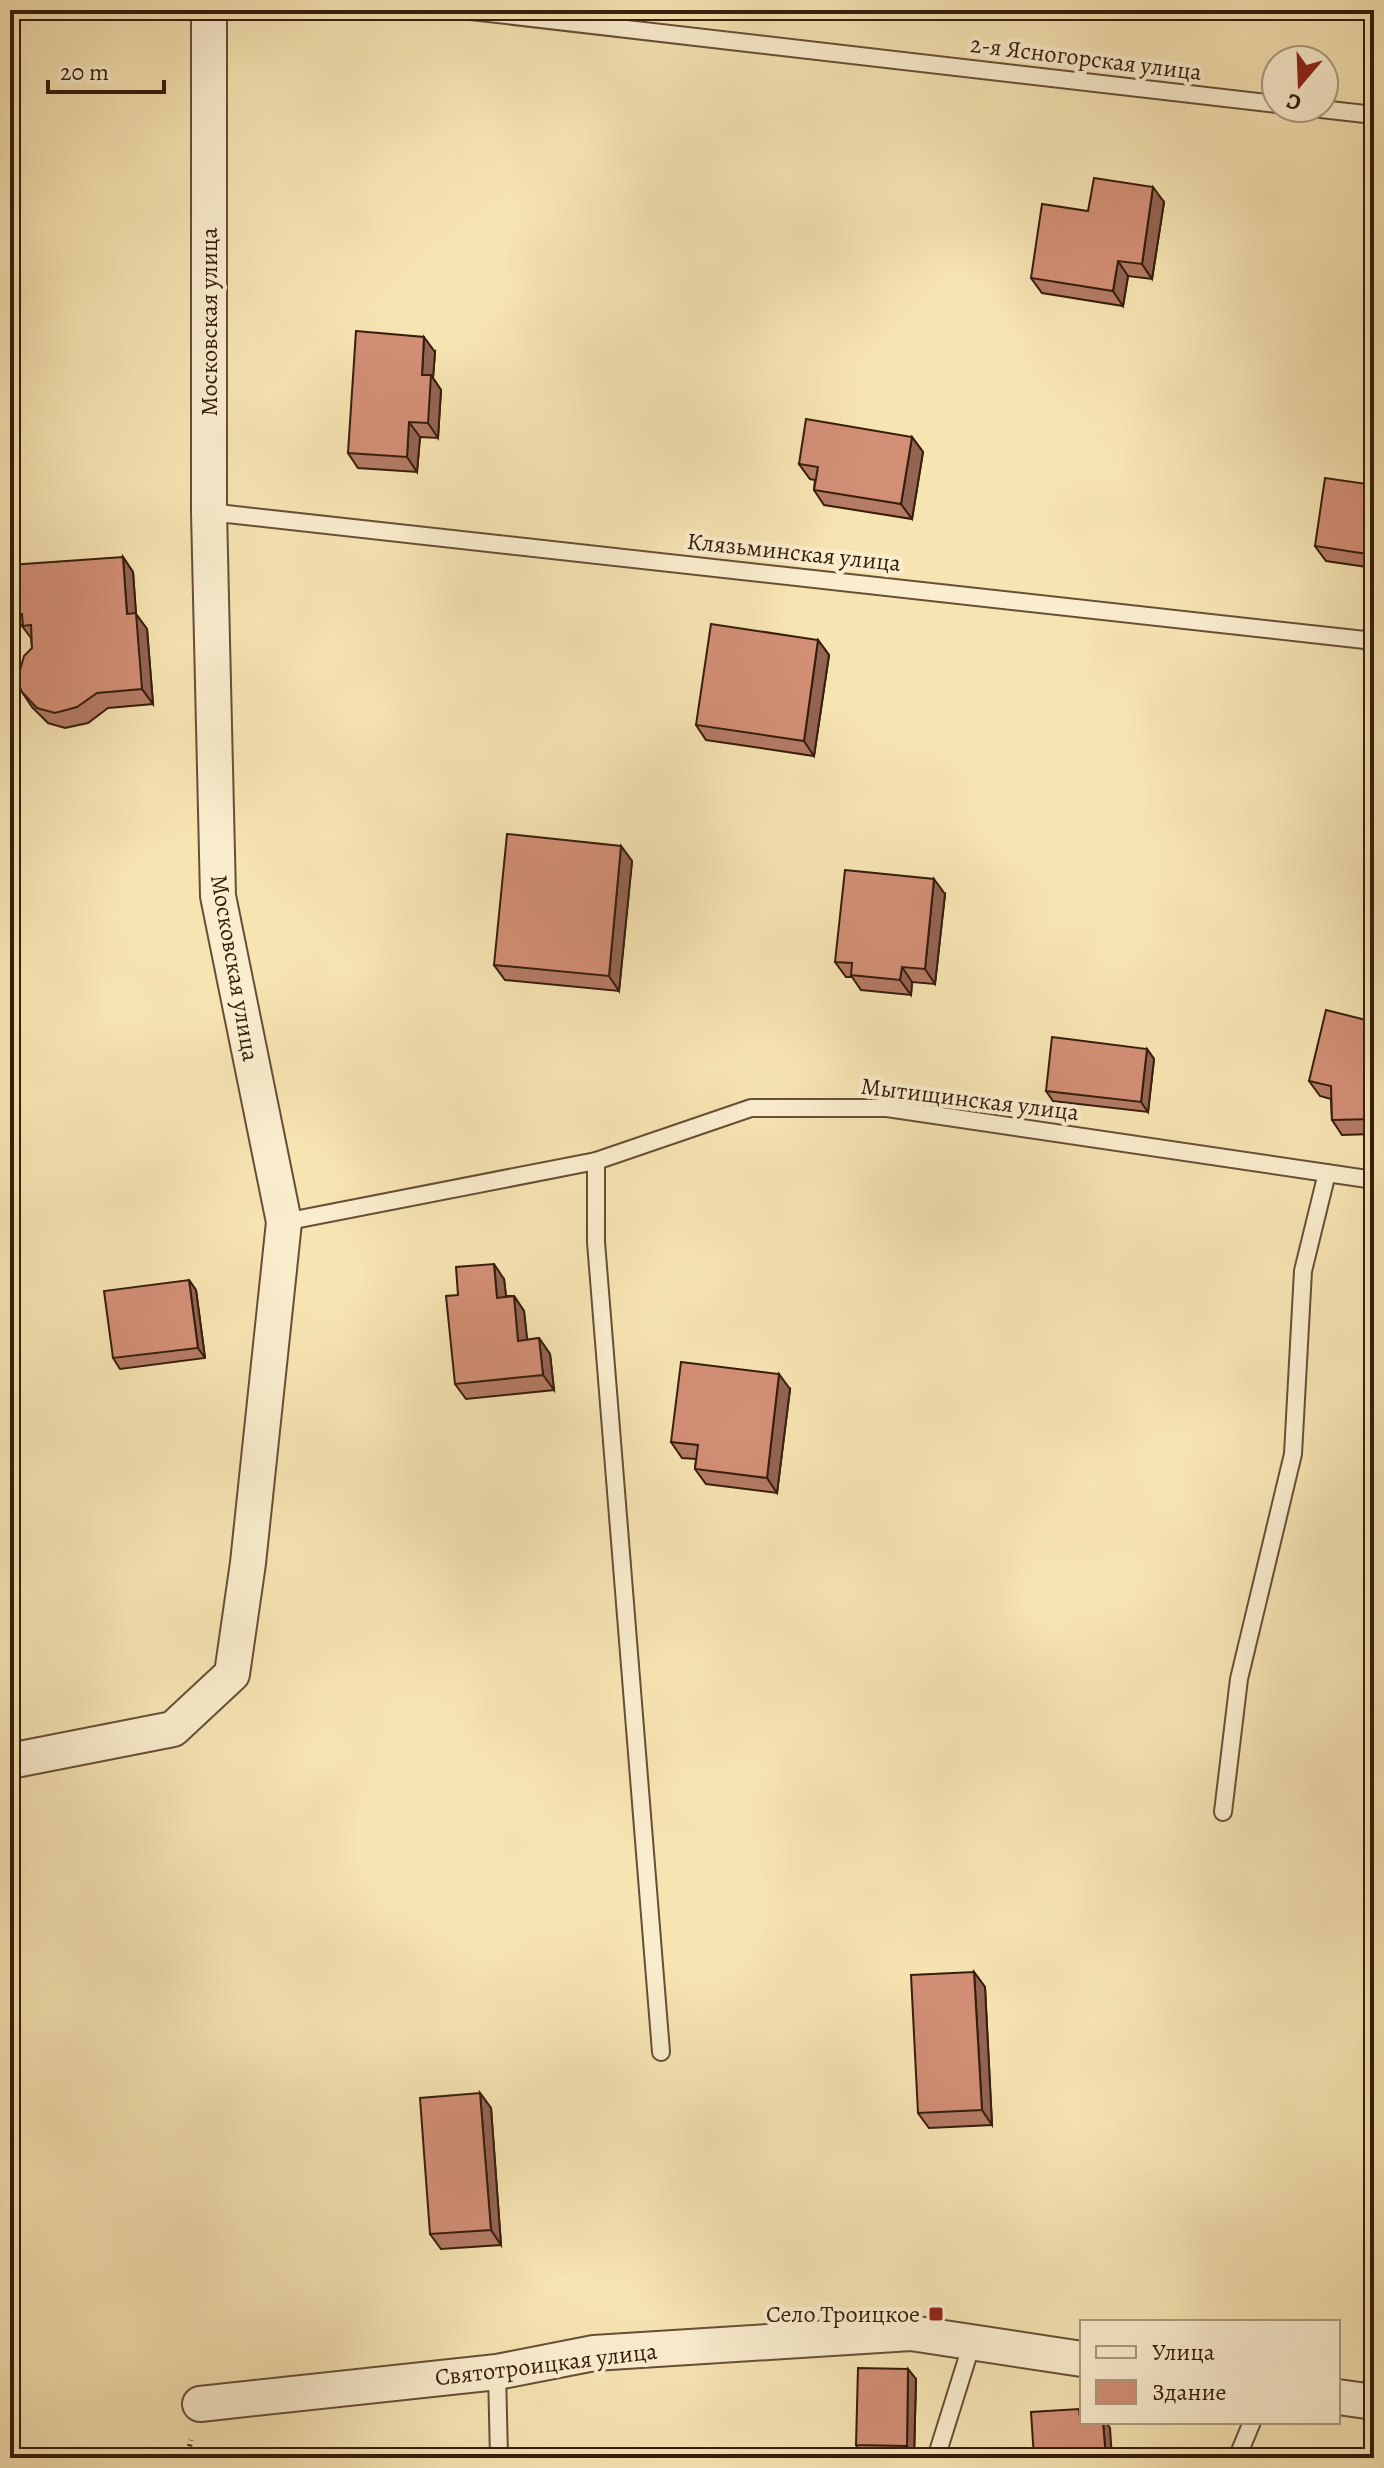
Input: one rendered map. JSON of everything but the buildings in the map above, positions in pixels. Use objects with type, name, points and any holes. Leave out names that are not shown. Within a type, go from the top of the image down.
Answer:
[{"type":"street","name":"Московская улица","points":[[10,1761],[173,1729],[232,1674],[248,1563],[284,1222],[218,896],[209,512],[209,10]]},
{"type":"street","name":"Святотроицкая улица","points":[[200,2404],[497,2372],[594,2353],[911,2333],[1080,2359]]},
{"type":"street","points":[[1340,2397],[1374,2402]]},
{"type":"lane","name":"2-я Ясногорская улица","points":[[462,10],[1260,102]]},
{"type":"lane","points":[[1340,111],[1374,115]]},
{"type":"lane","name":"Клязьминская улица","points":[[209,512],[1374,641]]},
{"type":"lane","name":"Мытищинская улица","points":[[284,1222],[596,1161],[751,1108],[887,1108],[1374,1180]]},
{"type":"lane","points":[[596,1161],[596,1242],[661,2052]]},
{"type":"lane","points":[[1223,1812],[1239,1679],[1293,1454],[1303,1271],[1327,1173]]},
{"type":"lane","points":[[936,2458],[972,2343]]},
{"type":"lane","points":[[497,2372],[499,2458]]},
{"type":"lane","points":[[1237,2458],[1251,2424]]},
{"type":"place","name":"Село Троицкое","points":[[936,2314]]}]
